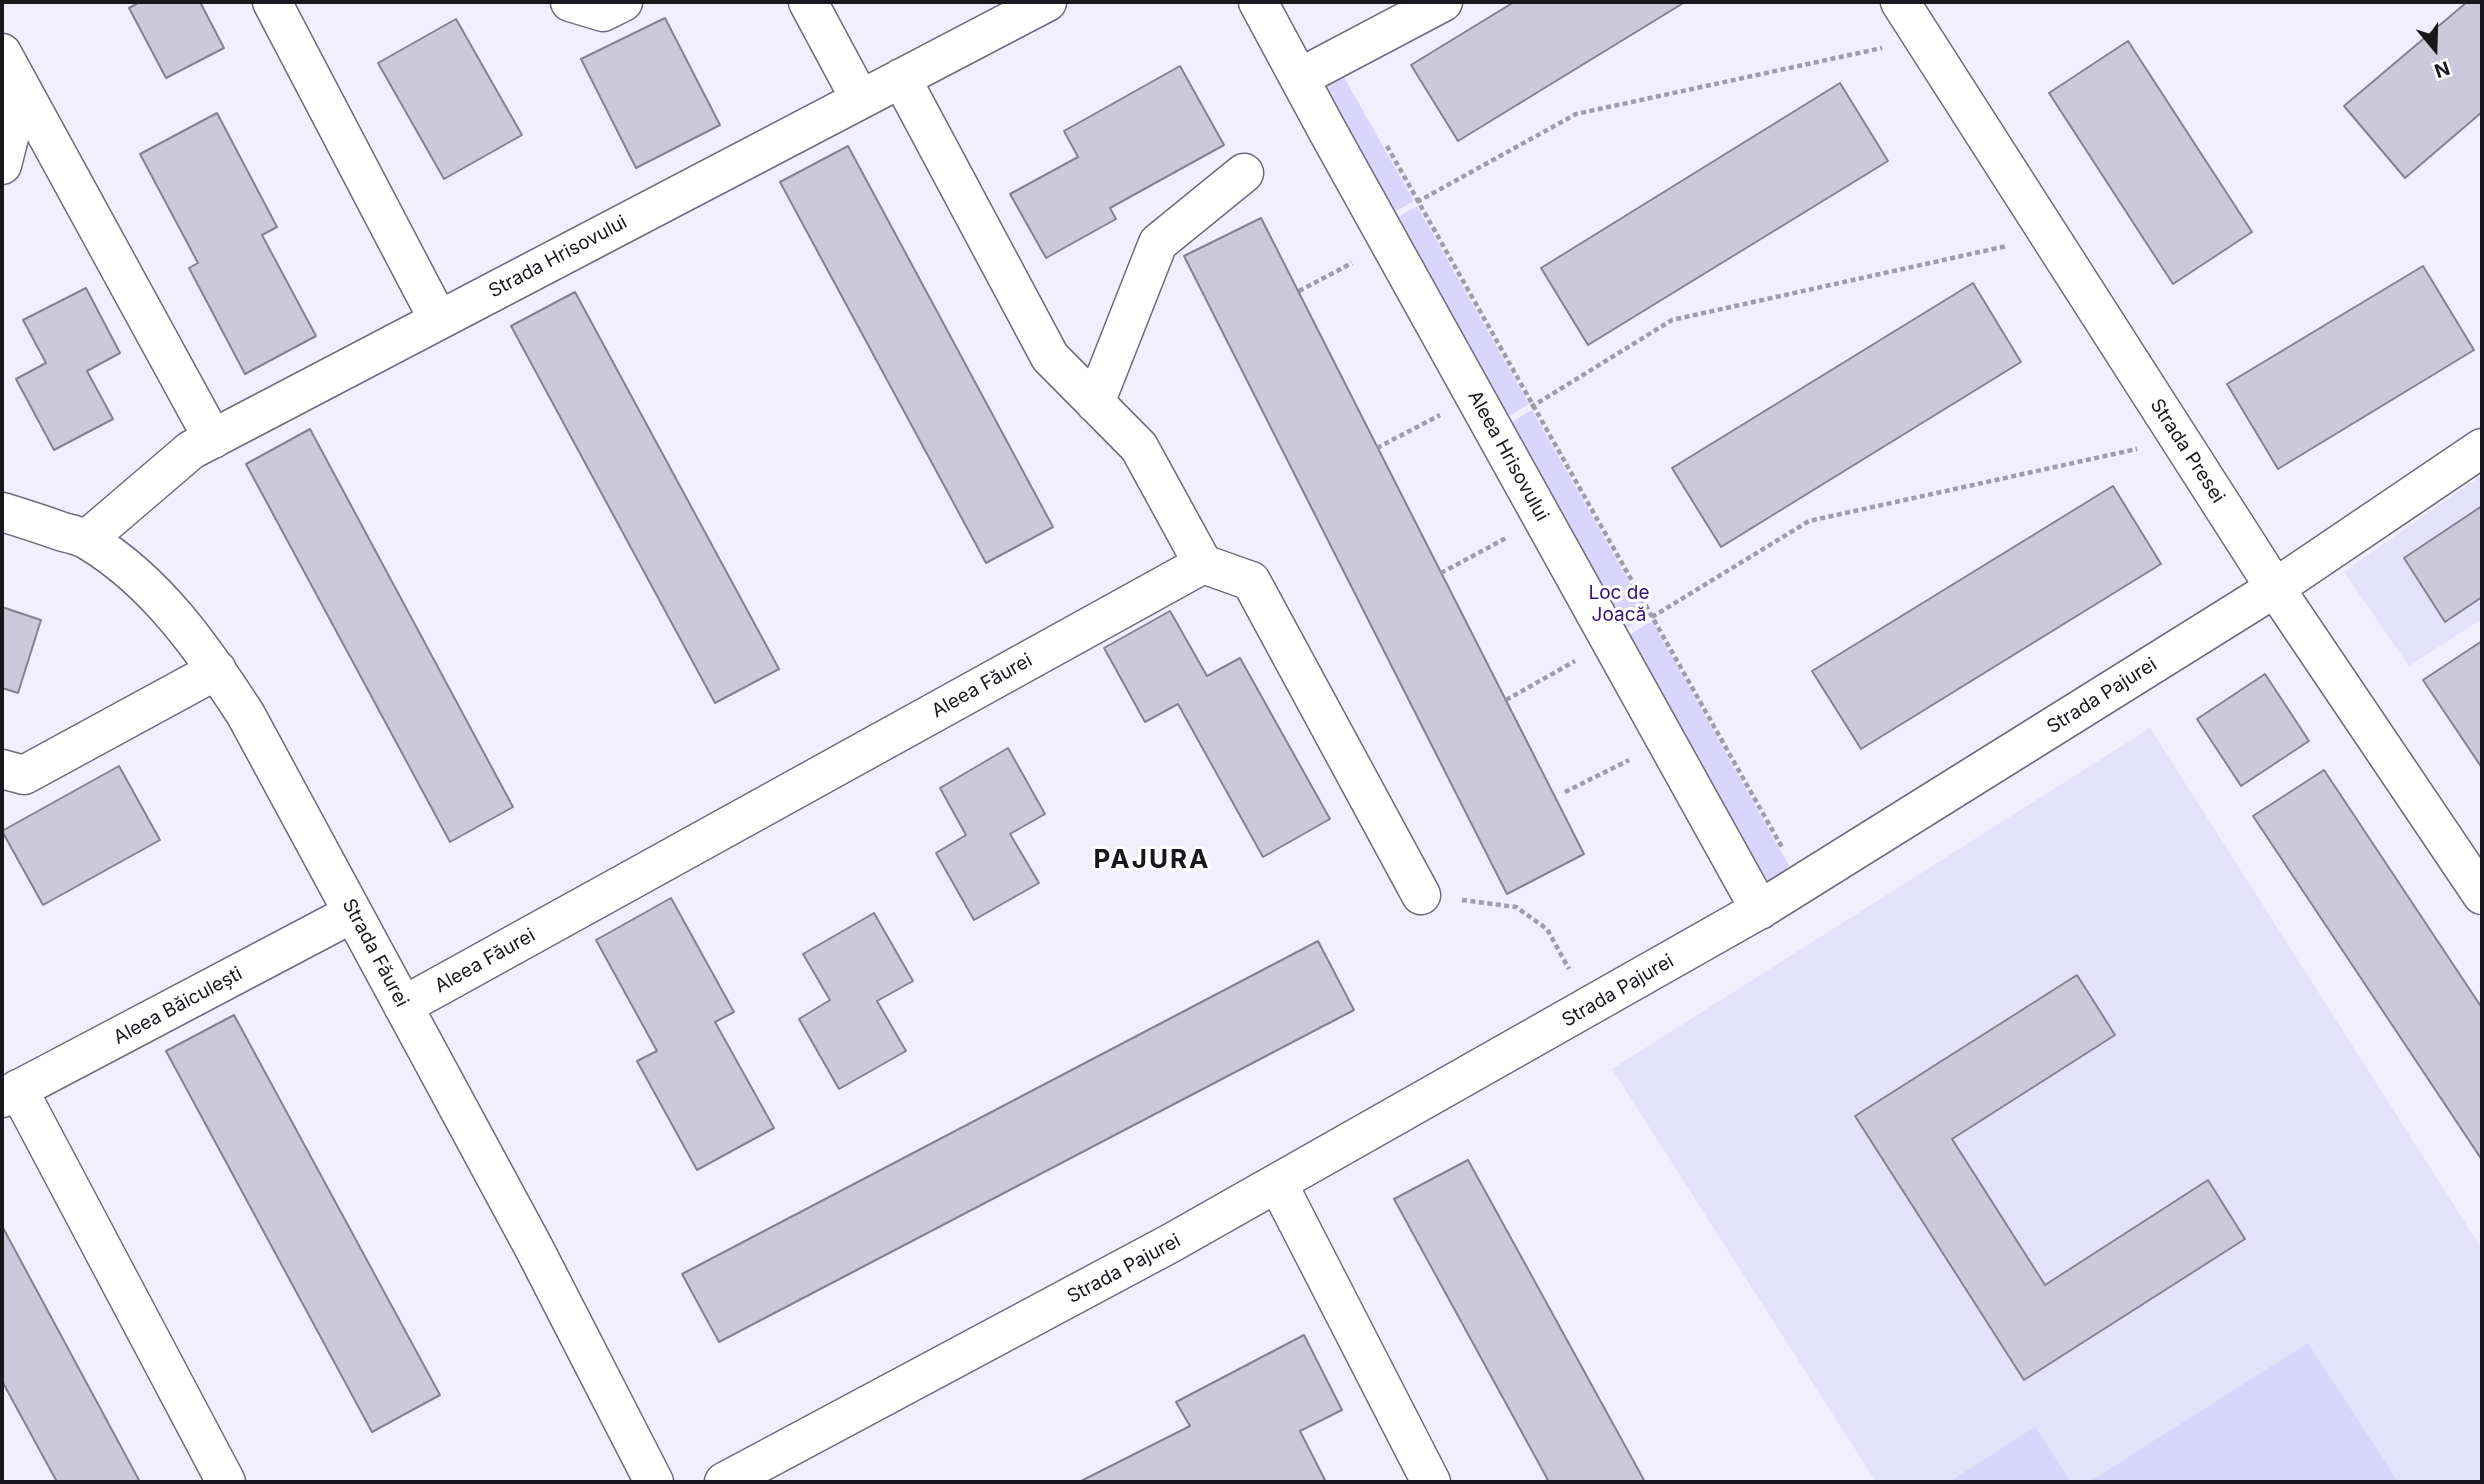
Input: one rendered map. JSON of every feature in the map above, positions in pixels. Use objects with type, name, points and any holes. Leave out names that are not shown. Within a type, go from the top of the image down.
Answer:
[{"type":"street","points":[[272,2],[438,319]]},
{"type":"street","points":[[570,2],[603,12],[623,2]]},
{"type":"street","points":[[808,2],[860,99]]},
{"type":"street","name":"Strada Hrisovului","points":[[87,539],[191,450],[1047,2]]},
{"type":"street","name":"Aleea Hrisovului","points":[[1258,2],[1760,910]]},
{"type":"street","points":[[1299,78],[1443,2]]},
{"type":"street","name":"Strada Presei","points":[[1900,2],[2275,588],[2482,895]]},
{"type":"street","points":[[2,53],[213,439]]},
{"type":"street","points":[[901,78],[1050,357],[1139,447],[1203,564],[1251,581],[1421,895]]},
{"type":"street","points":[[2,165],[21,90]]},
{"type":"street","points":[[1095,403],[1158,243],[1244,173]]},
{"type":"street","name":"Strada Pajurei","points":[[724,1482],[1159,1250],[1760,910],[2275,588],[2482,448]]},
{"type":"street","name":"Strada Făurei","points":[[2,512],[87,539],[125,567],[156,595],[184,626],[217,670],[246,715],[534,1248],[654,1482]]},
{"type":"street","name":"Aleea Făurei","points":[[403,1006],[1203,564]]},
{"type":"street","points":[[2,769],[24,775],[217,670]]},
{"type":"street","name":"Aleea Băiculești","points":[[10,1094],[353,913]]},
{"type":"street","points":[[10,1094],[226,1482]]},
{"type":"street","points":[[1278,1184],[1431,1482]]},
{"type":"path","points":[[1298,291],[1385,233],[1419,201],[1576,114],[1924,39]]},
{"type":"path","points":[[1419,201],[1803,883]]},
{"type":"path","points":[[1377,448],[1484,413],[1533,406],[1672,320],[2049,236]]},
{"type":"path","points":[[1506,701],[1652,617],[1809,521],[2180,440]]},
{"type":"path","points":[[1441,573],[1542,517]]},
{"type":"path","points":[[1565,792],[1667,741]]},
{"type":"path","points":[[1421,895],[1516,907],[1547,929],[1591,1007]]},
{"type":"shaded area","points":[[2482,475],[2482,619],[2409,666],[2344,572]]},
{"type":"shaded area","points":[[2150,728],[2482,1249],[2482,1482],[1876,1482],[1612,1069]]},
{"type":"green space","points":[[1336,63],[1414,201],[1381,220],[1304,80]]},
{"type":"green space","points":[[1417,206],[1529,404],[1495,424],[1384,225]]},
{"type":"green space","name":"Loc de Joacă","points":[[1532,410],[1648,615],[1614,636],[1498,430]]},
{"type":"green space","points":[[1652,621],[1797,880],[1762,902],[1617,642]]},
{"type":"green space","points":[[2308,1343],[2398,1482],[2089,1482]]},
{"type":"green space","points":[[2035,1427],[2071,1482],[1949,1482]]},
{"type":"building","points":[[140,2],[200,2],[224,48],[166,78],[129,8]]},
{"type":"building","points":[[1514,2],[1685,2],[1458,141],[1411,65]]},
{"type":"building","points":[[2467,2],[2482,2],[2482,112],[2405,178],[2344,106]]},
{"type":"building","points":[[665,18],[720,125],[636,168],[581,59]]},
{"type":"building","points":[[456,19],[522,135],[444,179],[378,63]]},
{"type":"building","points":[[2128,41],[2252,232],[2173,284],[2049,93]]},
{"type":"building","points":[[1180,66],[1224,145],[1110,208],[1116,219],[1046,258],[1010,194],[1078,157],[1064,131]]},
{"type":"building","points":[[1840,83],[1888,161],[1588,345],[1541,268]]},
{"type":"building","points":[[217,113],[277,227],[262,235],[316,336],[245,374],[189,268],[198,263],[140,154]]},
{"type":"building","points":[[848,146],[1053,527],[986,563],[780,182]]},
{"type":"building","points":[[1261,218],[1584,854],[1507,894],[1184,256]]},
{"type":"building","points":[[2423,266],[2474,350],[2278,469],[2227,384]]},
{"type":"building","points":[[1973,283],[2021,362],[1721,547],[1672,468]]},
{"type":"building","points":[[86,288],[120,353],[87,371],[113,419],[54,450],[16,379],[46,363],[23,320]]},
{"type":"building","points":[[575,292],[779,669],[715,703],[511,326]]},
{"type":"building","points":[[310,429],[513,807],[450,842],[246,464]]},
{"type":"building","points":[[2113,486],[2161,564],[1861,749],[1812,671]]},
{"type":"building","points":[[2482,506],[2482,597],[2445,622],[2404,558]]},
{"type":"building","points":[[2,607],[41,620],[18,693],[2,688]]},
{"type":"building","points":[[1170,611],[1207,676],[1240,658],[1330,819],[1263,857],[1178,704],[1145,722],[1104,648]]},
{"type":"building","points":[[2482,641],[2482,768],[2423,680]]},
{"type":"building","points":[[2265,674],[2309,741],[2241,786],[2197,719]]},
{"type":"building","points":[[1008,748],[1045,814],[1010,834],[1039,883],[974,920],[936,853],[966,835],[940,788]]},
{"type":"building","points":[[119,766],[160,840],[43,905],[2,831]]},
{"type":"building","points":[[2324,770],[2482,1008],[2482,1160],[2253,816]]},
{"type":"building","points":[[671,898],[734,1012],[715,1022],[774,1128],[697,1170],[637,1061],[657,1051],[596,940]]},
{"type":"building","points":[[874,913],[913,981],[877,1001],[906,1051],[839,1089],[799,1019],[830,1000],[803,954]]},
{"type":"building","points":[[1318,941],[1354,1010],[719,1342],[682,1274]]},
{"type":"building","points":[[2077,975],[2115,1035],[1952,1139],[2045,1285],[2208,1180],[2245,1239],[2024,1380],[1855,1116]]},
{"type":"building","points":[[234,1015],[440,1395],[372,1432],[166,1051]]},
{"type":"building","points":[[1468,1160],[1645,1482],[1549,1482],[1394,1199]]},
{"type":"building","points":[[2,1226],[140,1482],[57,1482],[2,1381]]},
{"type":"building","points":[[1304,1335],[1342,1410],[1300,1431],[1326,1482],[1079,1482],[1190,1426],[1176,1402]]},
{"type":"district","name":"PAJURA","points":[[1152,860]]}]
